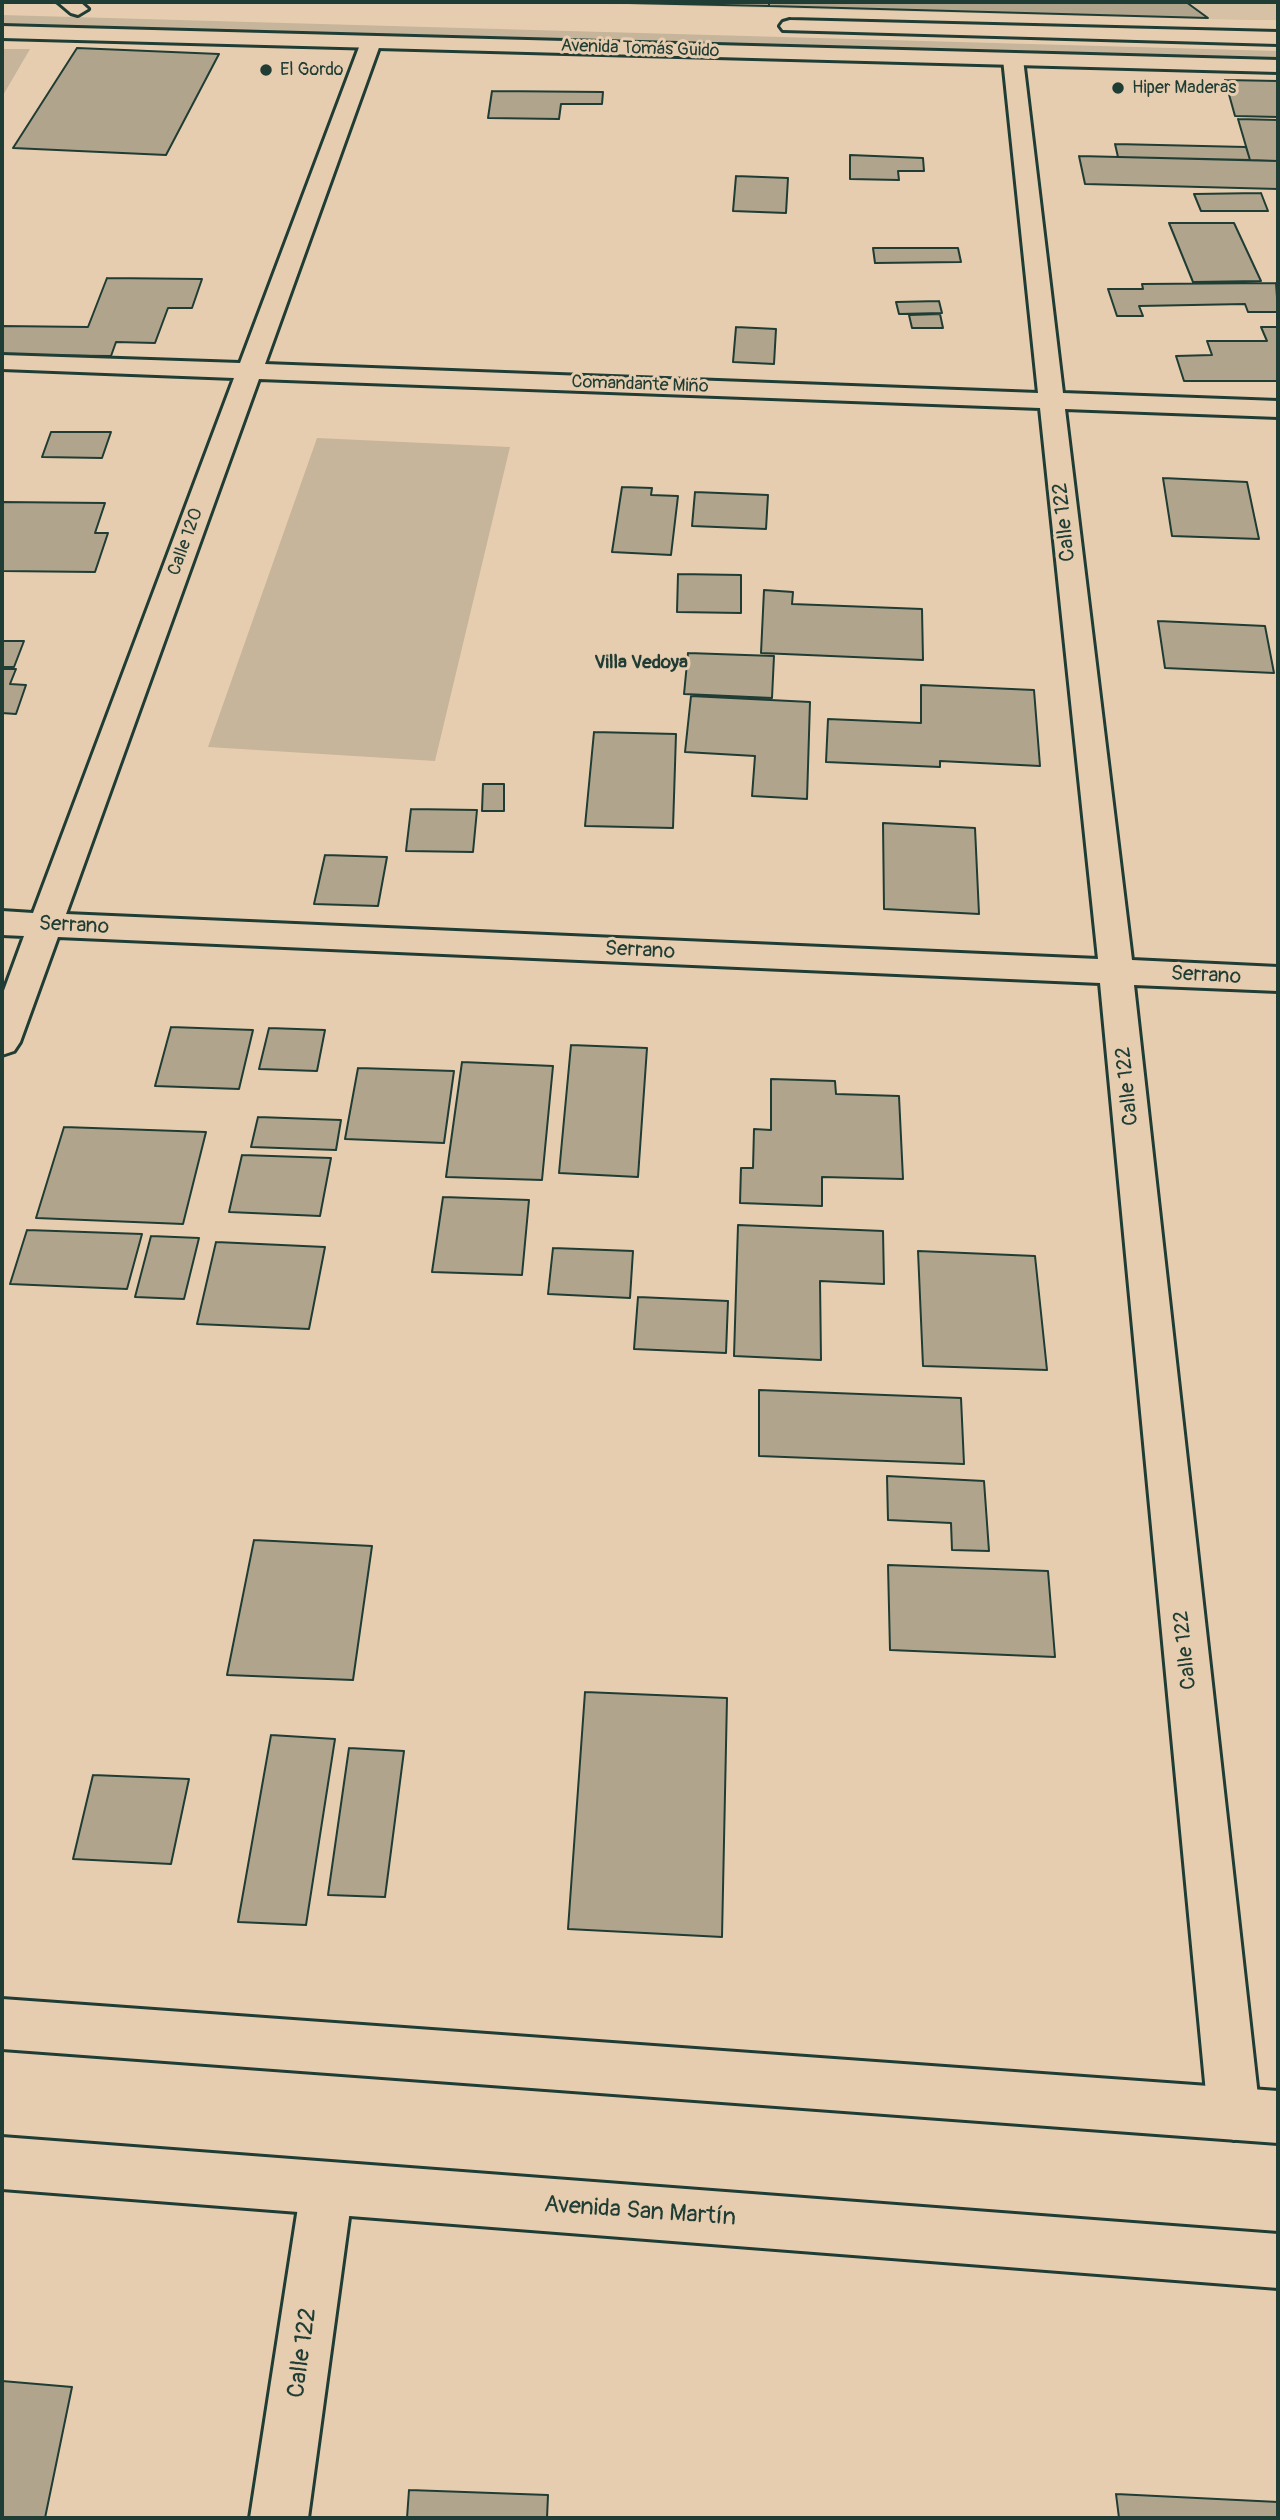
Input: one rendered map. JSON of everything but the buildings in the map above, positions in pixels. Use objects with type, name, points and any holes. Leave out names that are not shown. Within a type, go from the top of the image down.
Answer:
[{"type":"street","points":[[769,26],[1278,38]]},
{"type":"street","name":"Avenida Tomás Guido","points":[[2,32],[1278,66]]},
{"type":"street","name":"Calle 120","points":[[2,1042],[371,42]]},
{"type":"street","name":"Calle 122","points":[[1013,59],[1116,972],[1256,2115]]},
{"type":"street","name":"Comandante Miño","points":[[2,362],[1278,409]]},
{"type":"street","name":"Serrano","points":[[2,923],[1278,979]]},
{"type":"street","points":[[2,2024],[1256,2115]]},
{"type":"street","name":"Avenida San Martín","points":[[2,2164],[1278,2261]]},
{"type":"street","name":"Calle 122","points":[[279,2518],[327,2188]]},
{"type":"shaded area","points":[[524,2],[1278,2],[1278,20],[1248,20]]},
{"type":"shaded area","points":[[2,15],[1278,51],[1278,62],[2,25]]},
{"type":"shaded area","points":[[2,49],[30,49],[2,97]]},
{"type":"shaded area","points":[[317,438],[510,447],[435,761],[208,747]]},
{"type":"place","name":"El Gordo","points":[[266,70]]},
{"type":"place","name":"Hiper Maderas","points":[[1118,88]]},
{"type":"district","name":"Villa Vedoya","points":[[641,663]]}]
